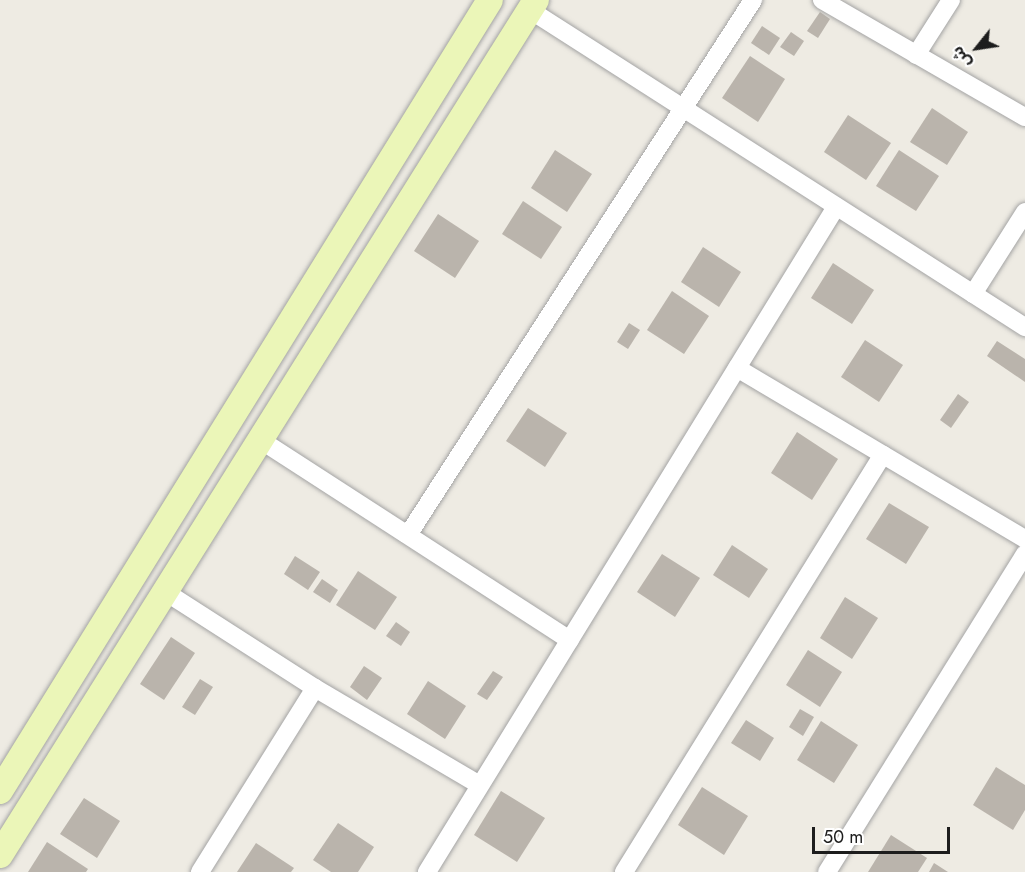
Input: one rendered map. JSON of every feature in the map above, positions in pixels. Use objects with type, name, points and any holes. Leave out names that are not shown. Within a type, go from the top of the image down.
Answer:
[{"type":"street","points":[[0,791],[490,0]]},
{"type":"street","points":[[408,535],[753,0]]},
{"type":"street","points":[[822,0],[1025,117]]},
{"type":"street","points":[[916,55],[951,0]]},
{"type":"street","points":[[0,855],[533,5],[684,109],[1025,327]]},
{"type":"street","points":[[427,872],[836,207]]},
{"type":"street","points":[[973,294],[1025,212]]},
{"type":"street","points":[[737,368],[1025,539]]},
{"type":"street","points":[[260,439],[570,640]]},
{"type":"street","points":[[624,872],[883,455]]},
{"type":"street","points":[[827,872],[1025,554]]},
{"type":"street","points":[[164,591],[315,688],[480,785]]},
{"type":"street","points":[[200,872],[315,688]]},
{"type":"building","points":[[820,12],[830,19],[818,38],[807,31]]},
{"type":"building","points":[[762,26],[780,38],[769,55],[751,43]]},
{"type":"building","points":[[791,32],[804,41],[794,56],[780,47]]},
{"type":"building","points":[[750,56],[785,79],[758,122],[722,98]]},
{"type":"building","points":[[932,108],[968,132],[947,165],[910,142]]},
{"type":"building","points":[[848,115],[891,143],[866,180],[824,152]]},
{"type":"building","points":[[555,150],[592,174],[567,212],[531,188]]},
{"type":"building","points":[[899,150],[939,176],[916,211],[876,186]]},
{"type":"building","points":[[523,201],[562,227],[541,259],[502,234]]},
{"type":"building","points":[[438,214],[479,241],[455,278],[414,251]]},
{"type":"building","points":[[703,247],[741,272],[719,307],[681,282]]},
{"type":"building","points":[[833,263],[874,290],[852,324],[811,298]]},
{"type":"building","points":[[672,291],[709,316],[684,354],[647,330]]},
{"type":"building","points":[[629,323],[640,330],[628,349],[617,342]]},
{"type":"building","points":[[865,340],[903,365],[879,402],[841,377]]},
{"type":"building","points":[[997,341],[1025,359],[1025,382],[987,356]]},
{"type":"building","points":[[958,394],[969,402],[951,428],[940,420]]},
{"type":"building","points":[[528,408],[567,433],[545,467],[506,441]]},
{"type":"building","points":[[797,432],[838,459],[812,500],[771,473]]},
{"type":"building","points":[[889,503],[929,527],[906,564],[866,539]]},
{"type":"building","points":[[732,545],[768,569],[749,598],[713,575]]},
{"type":"building","points":[[662,554],[700,578],[675,617],[637,592]]},
{"type":"building","points":[[295,556],[320,572],[308,590],[284,574]]},
{"type":"building","points":[[358,571],[397,597],[375,630],[336,605]]},
{"type":"building","points":[[322,579],[338,590],[330,603],[313,592]]},
{"type":"building","points":[[845,597],[878,618],[852,659],[820,638]]},
{"type":"building","points":[[396,622],[410,632],[401,646],[386,636]]},
{"type":"building","points":[[171,637],[195,653],[164,700],[140,684]]},
{"type":"building","points":[[808,650],[842,672],[820,707],[786,685]]},
{"type":"building","points":[[364,666],[382,678],[367,700],[350,687]]},
{"type":"building","points":[[493,671],[503,677],[487,700],[477,694]]},
{"type":"building","points":[[200,679],[213,687],[195,715],[182,707]]},
{"type":"building","points":[[428,681],[466,706],[445,739],[407,714]]},
{"type":"building","points":[[800,709],[814,717],[803,736],[789,727]]},
{"type":"building","points":[[746,720],[774,738],[760,761],[731,743]]},
{"type":"building","points":[[821,721],[858,745],[834,783],[797,760]]},
{"type":"building","points":[[996,767],[1025,785],[1025,810],[1013,830],[973,805]]},
{"type":"building","points":[[702,787],[748,816],[724,855],[678,825]]},
{"type":"building","points":[[501,791],[545,818],[517,862],[474,835]]},
{"type":"building","points":[[84,798],[120,821],[97,858],[60,834]]},
{"type":"building","points":[[338,823],[374,847],[358,872],[331,872],[313,860]]},
{"type":"building","points":[[891,835],[927,858],[918,872],[868,872]]},
{"type":"building","points":[[47,842],[88,869],[86,872],[28,872]]},
{"type":"building","points":[[256,843],[294,868],[291,872],[237,872]]},
{"type":"building","points":[[934,863],[948,872],[929,872]]}]
